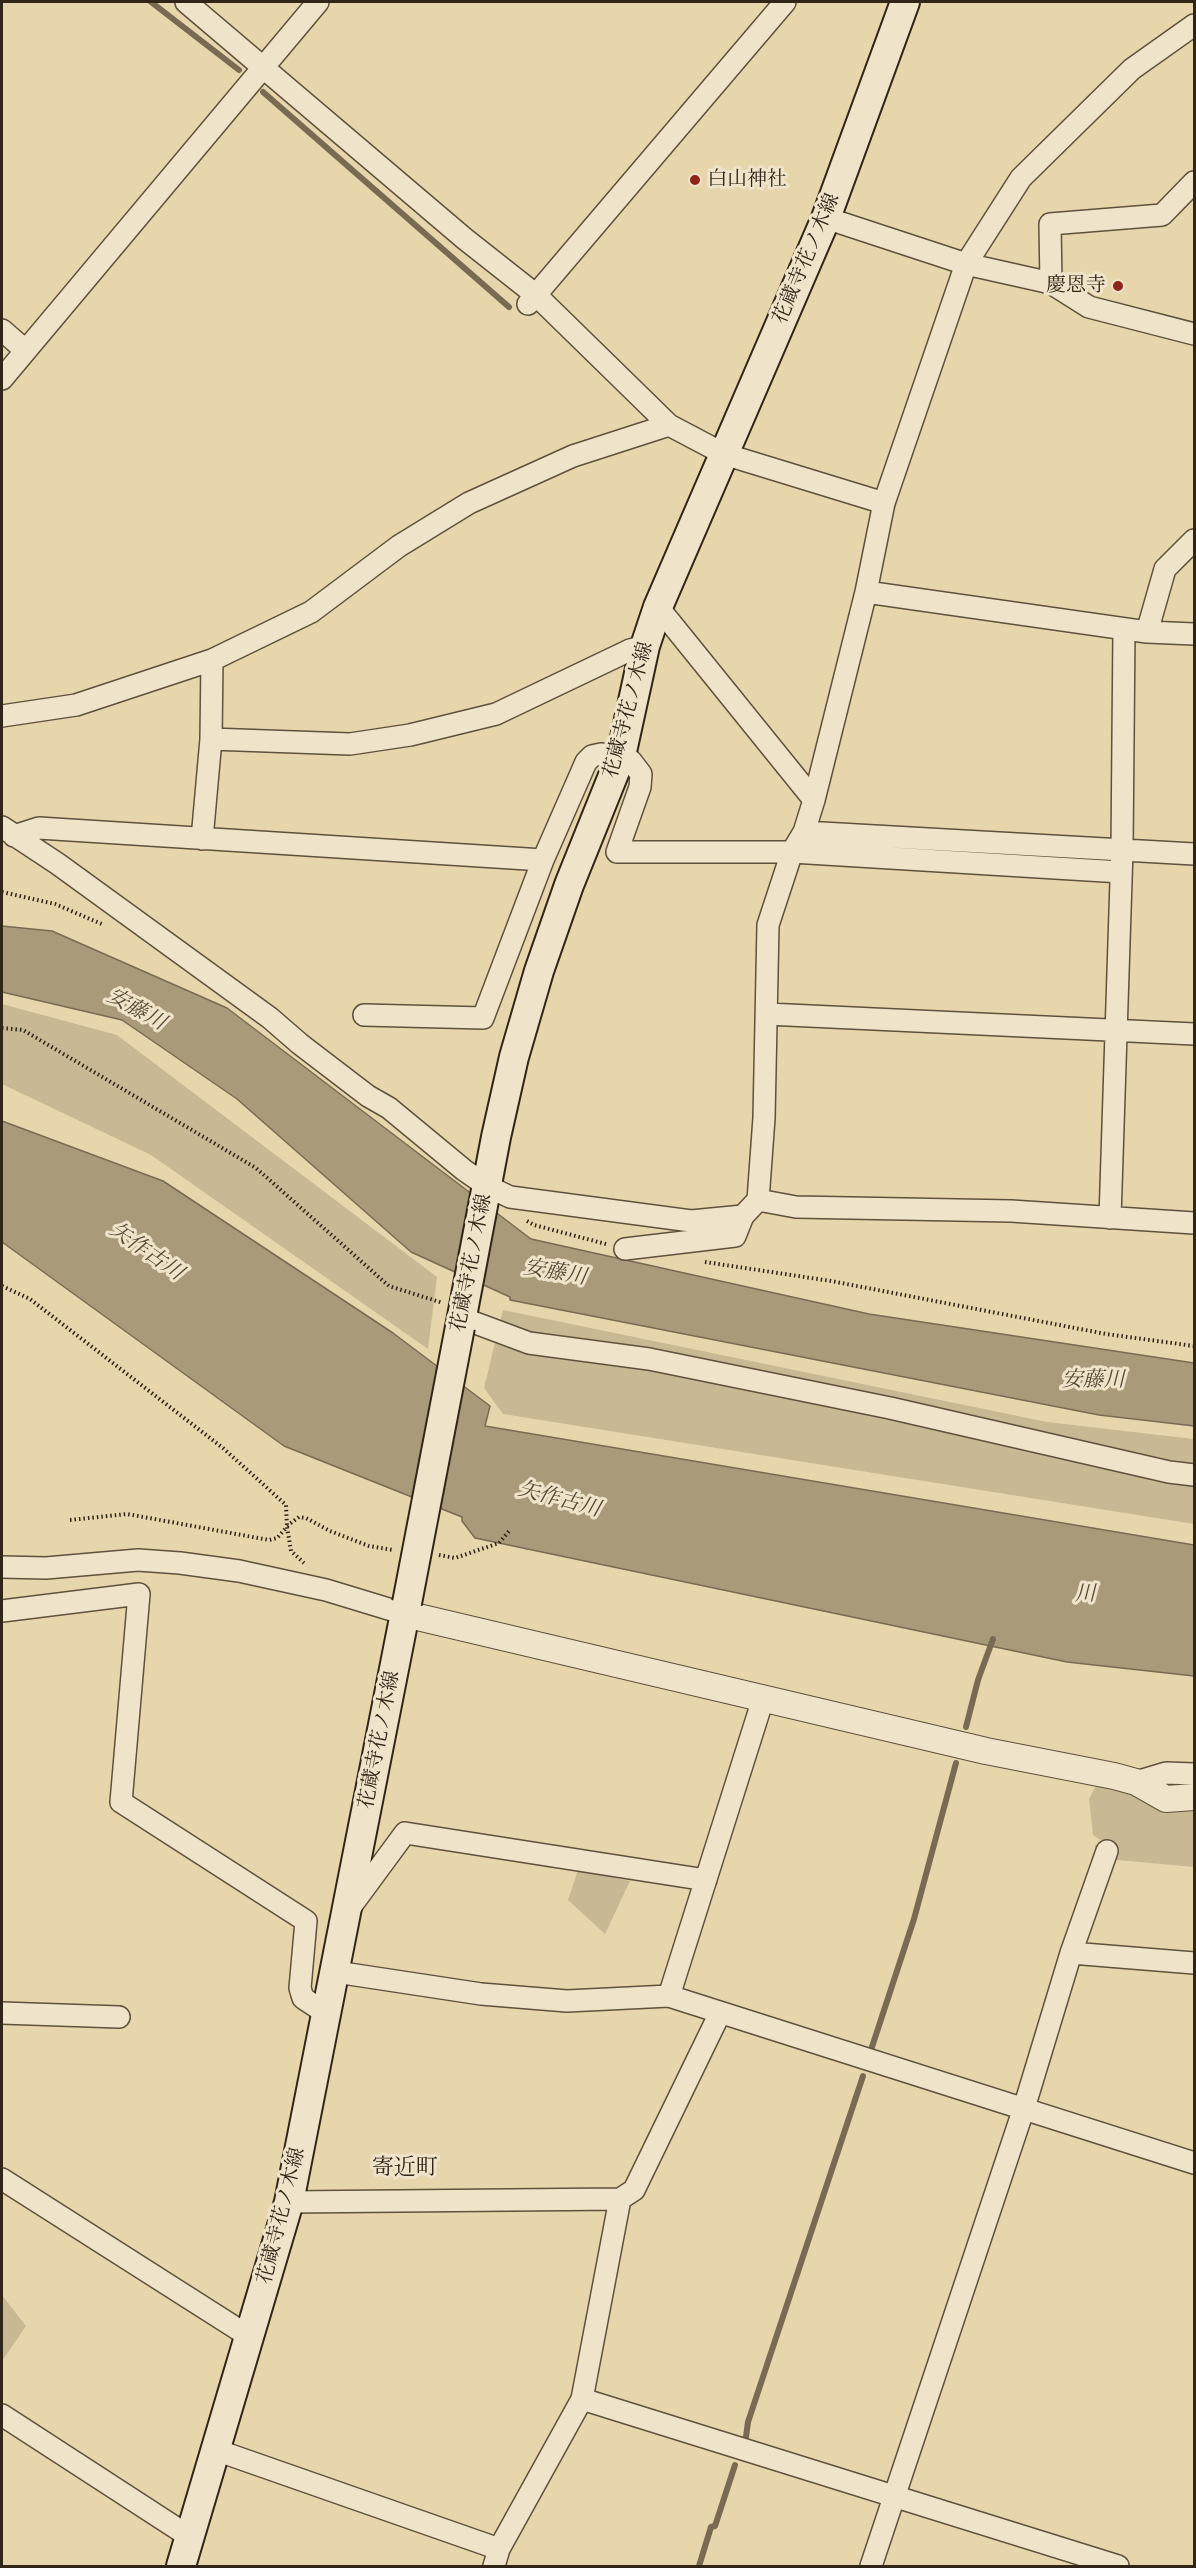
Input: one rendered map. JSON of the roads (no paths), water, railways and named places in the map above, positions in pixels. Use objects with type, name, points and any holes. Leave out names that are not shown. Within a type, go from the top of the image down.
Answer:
[{"type":"main road","name":"花蔵寺花ノ木線","points":[[181,2566],[289,2202],[514,1057],[539,971],[569,885],[621,756],[645,646],[658,607],[826,218],[905,2]]},
{"type":"street","points":[[186,2],[262,68],[355,143],[465,239],[669,425],[723,454],[884,503]]},
{"type":"street","points":[[2,379],[318,2]]},
{"type":"street","points":[[532,299],[785,2]]},
{"type":"street","points":[[625,1249],[735,1236],[743,1216],[758,1200],[767,1014],[768,925],[792,852],[804,832],[814,800],[866,592],[884,503],[966,264],[1021,178],[1132,69],[1194,25]]},
{"type":"street","points":[[1052,283],[1050,224],[1162,215],[1194,182]]},
{"type":"street","points":[[826,218],[966,264],[1052,283],[1089,307],[1194,334]]},
{"type":"street","points":[[2,330],[25,350]]},
{"type":"street","points":[[2,716],[76,705],[212,660],[311,612],[399,546],[469,503],[573,456],[669,425]]},
{"type":"street","points":[[1147,632],[1165,570],[1194,540]]},
{"type":"street","points":[[866,592],[1147,632],[1194,634]]},
{"type":"street","points":[[658,607],[814,800]]},
{"type":"street","points":[[1110,1218],[1122,850],[1124,629]]},
{"type":"street","points":[[211,739],[350,744],[410,735],[496,714],[630,650],[645,646]]},
{"type":"street","points":[[202,839],[211,739],[212,660]]},
{"type":"street","points":[[363,1015],[483,1018],[543,860],[586,762],[592,756],[601,754],[621,756],[631,761],[641,774],[640,788],[617,852],[792,852],[1121,872]]},
{"type":"street","points":[[8,832],[39,828],[543,860]]},
{"type":"street","points":[[8,832],[58,864],[270,1018],[368,1096],[389,1108],[464,1170],[486,1192],[691,1221],[743,1216]]},
{"type":"street","points":[[804,832],[1194,854]]},
{"type":"street","points":[[767,1014],[1194,1034]]},
{"type":"street","points":[[758,1200],[796,1207],[1011,1211],[1194,1223]]},
{"type":"street","points":[[462,1318],[529,1343],[649,1359],[890,1408],[1169,1472],[1194,1475]]},
{"type":"street","points":[[2,1567],[56,1567],[138,1560],[239,1571],[406,1609],[763,1699],[986,1751],[1136,1782],[1166,1799],[1194,1797]]},
{"type":"street","points":[[2,1611],[139,1594],[121,1802],[306,1921],[300,1988],[303,1998],[327,2014]]},
{"type":"street","points":[[669,1996],[763,1699]]},
{"type":"street","points":[[1136,1782],[1166,1773],[1194,1774]]},
{"type":"street","points":[[348,1910],[405,1833],[706,1880]]},
{"type":"street","points":[[871,2566],[1024,2108],[1071,1953],[1107,1851]]},
{"type":"street","points":[[1071,1953],[1194,1963]]},
{"type":"street","points":[[336,1972],[481,1994],[567,2001],[669,1996],[1194,2163]]},
{"type":"street","points":[[2,2013],[119,2017]]},
{"type":"street","points":[[289,2202],[620,2199],[634,2190],[720,2013]]},
{"type":"street","points":[[2,2179],[250,2337]]},
{"type":"street","points":[[216,2450],[496,2558],[582,2399],[620,2199]]},
{"type":"street","points":[[582,2399],[892,2498],[1118,2566]]},
{"type":"street","points":[[2,2415],[190,2537]]},
{"type":"water","name":"安藤川","points":[[2,926],[52,931],[227,1008],[531,1239],[869,1314],[1194,1363],[1194,1426],[1099,1415],[510,1300],[510,1297],[411,1252],[237,1099],[122,1020],[2,992]]},
{"type":"water","points":[[2,1121],[163,1181],[393,1333],[490,1406],[485,1426],[1194,1545],[1194,1676],[1067,1662],[475,1538],[462,1521],[462,1517],[284,1446],[2,1242]]},
{"type":"waterway","points":[[151,2],[239,70]]},
{"type":"waterway","points":[[263,92],[509,307]]},
{"type":"waterway","points":[[966,1727],[978,1680],[993,1639]]},
{"type":"waterway","points":[[870,2053],[914,1919],[956,1763]]},
{"type":"waterway","points":[[742,2442],[746,2437],[748,2422],[863,2076]]},
{"type":"waterway","points":[[699,2566],[735,2465]]},
{"type":"place","name":"白山神社","points":[[695,180]]},
{"type":"place","name":"慶恩寺","points":[[1118,286]]},
{"type":"district","name":"寄近町","points":[[405,2169]]},
{"type":"water label","name":"矢作古川","points":[[146,1252]]},
{"type":"water label","name":"矢作古川","points":[[559,1500]]},
{"type":"water label","name":"川","points":[[1085,1595]]}]
